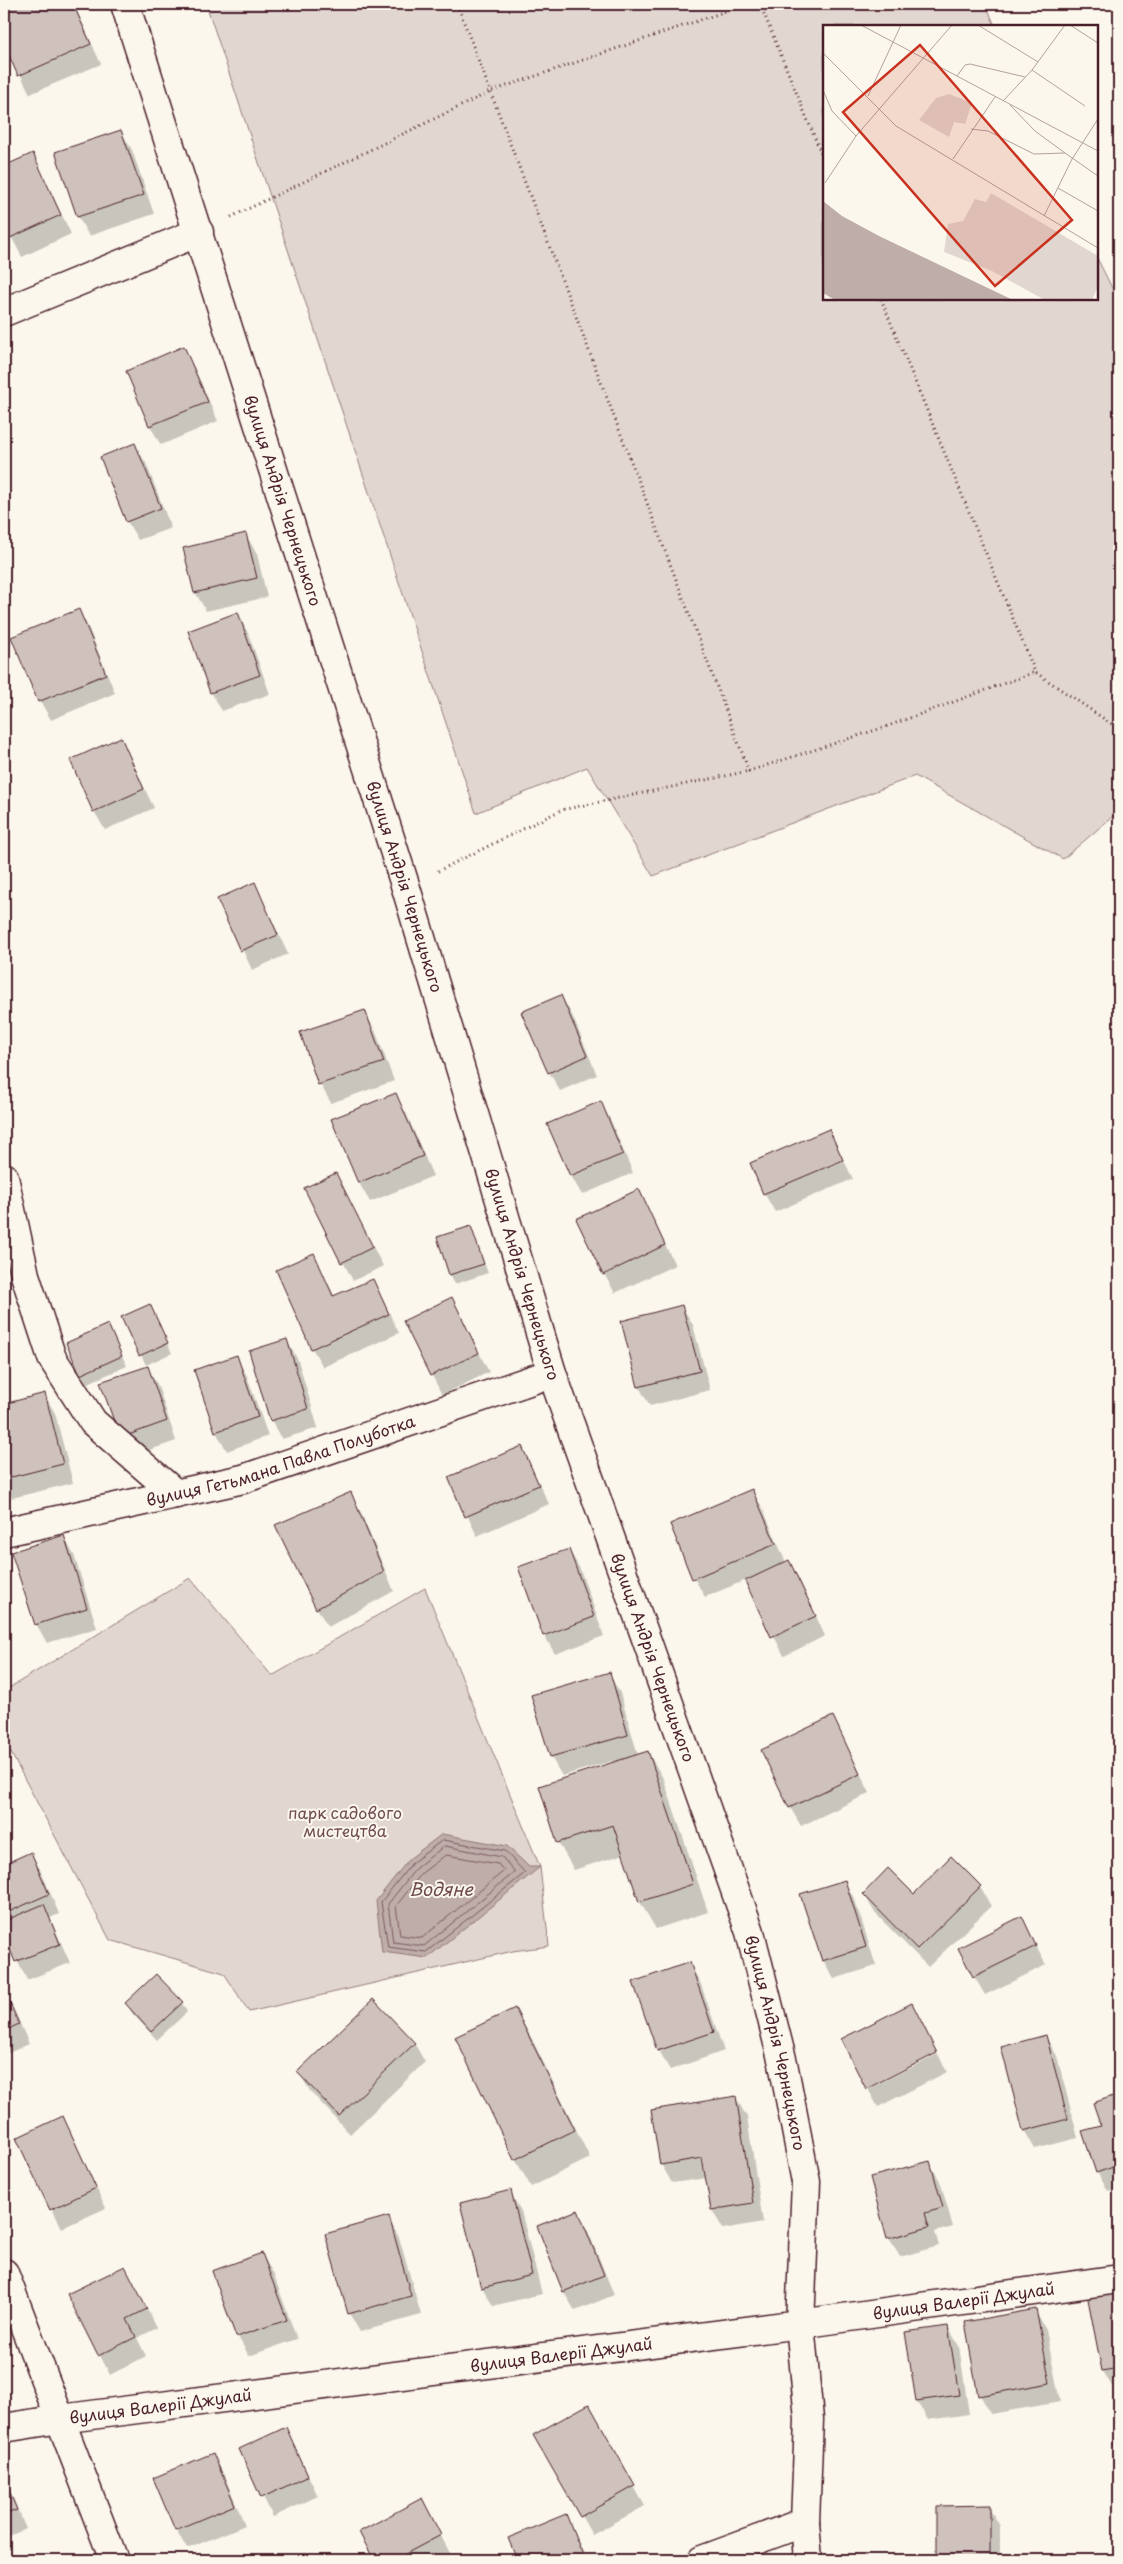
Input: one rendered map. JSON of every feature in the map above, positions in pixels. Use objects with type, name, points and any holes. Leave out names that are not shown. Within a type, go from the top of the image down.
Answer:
[{"type":"street","name":"вулиця Андрія Чернецького","points":[[125,4],[406,888],[552,1373],[750,1932],[783,2063],[806,2182],[800,2324],[809,2419],[805,2522],[808,2560]]},
{"type":"street","points":[[4,312],[199,232]]},
{"type":"street","points":[[4,1177],[25,1275],[52,1358],[94,1422],[176,1494]]},
{"type":"street","name":"вулиця Гетьмана Павла Полуботка","points":[[4,1532],[243,1479],[552,1373]]},
{"type":"street","points":[[4,2273],[114,2560]]},
{"type":"street","name":"вулиця Валерії Джулай","points":[[4,2428],[60,2419],[800,2324],[1119,2279]]},
{"type":"street","points":[[702,2560],[805,2522]]},
{"type":"path","points":[[457,4],[492,91],[749,771]]},
{"type":"path","points":[[199,232],[492,91],[747,4]]},
{"type":"path","points":[[760,4],[823,158]]},
{"type":"path","points":[[881,300],[1035,672],[1119,729]]},
{"type":"path","points":[[406,888],[561,810],[749,771],[888,726],[1035,672]]},
{"type":"green space","points":[[206,4],[986,4],[995,25],[823,25],[823,300],[1098,300],[1098,260],[1119,302],[1119,811],[1063,859],[915,776],[653,876],[587,767],[476,813]]},
{"type":"green space","name":"парк садового мистецтва","points":[[190,1578],[272,1676],[425,1588],[540,1867],[549,1946],[513,1951],[249,2012],[224,1973],[110,1940],[4,1740],[4,1691]]},
{"type":"water","name":"Водяне","points":[[442,1834],[507,1846],[529,1867],[540,1867],[427,1958],[382,1952],[376,1901],[409,1859]]},
{"type":"building","points":[[4,4],[73,4],[91,44],[18,76],[4,44]]},
{"type":"building","points":[[121,130],[144,195],[77,217],[55,152]]},
{"type":"building","points":[[33,153],[61,215],[10,238],[4,226],[4,166]]},
{"type":"building","points":[[184,346],[208,402],[149,426],[126,371]]},
{"type":"building","points":[[135,443],[161,508],[126,522],[100,457]]},
{"type":"building","points":[[246,533],[257,578],[194,593],[183,548]]},
{"type":"building","points":[[79,609],[106,674],[38,702],[11,637]]},
{"type":"building","points":[[238,612],[260,675],[210,693],[188,631]]},
{"type":"building","points":[[121,737],[144,789],[93,812],[70,760]]},
{"type":"building","points":[[255,882],[278,935],[240,951],[217,899]]},
{"type":"building","points":[[561,995],[587,1056],[548,1073],[521,1012]]},
{"type":"building","points":[[365,1010],[384,1062],[318,1085],[300,1032]]},
{"type":"building","points":[[396,1093],[423,1156],[358,1183],[331,1119]]},
{"type":"building","points":[[601,1101],[623,1154],[570,1176],[547,1124]]},
{"type":"building","points":[[829,1129],[843,1160],[763,1194],[750,1163]]},
{"type":"building","points":[[336,1173],[373,1247],[341,1263],[304,1188]]},
{"type":"building","points":[[639,1189],[665,1245],[603,1275],[576,1219]]},
{"type":"building","points":[[471,1226],[484,1264],[449,1275],[437,1237]]},
{"type":"building","points":[[314,1253],[333,1296],[373,1279],[389,1314],[311,1349],[276,1270]]},
{"type":"building","points":[[452,1297],[479,1353],[430,1376],[403,1321]]},
{"type":"building","points":[[150,1304],[168,1343],[139,1356],[121,1317]]},
{"type":"building","points":[[682,1305],[700,1371],[638,1387],[621,1321]]},
{"type":"building","points":[[108,1324],[122,1356],[80,1375],[66,1343]]},
{"type":"building","points":[[287,1339],[308,1409],[270,1421],[249,1351]]},
{"type":"building","points":[[237,1355],[258,1417],[215,1432],[194,1370]]},
{"type":"building","points":[[148,1366],[167,1421],[120,1438],[100,1382]]},
{"type":"building","points":[[45,1393],[63,1464],[4,1479],[4,1404]]},
{"type":"building","points":[[522,1446],[539,1485],[465,1517],[448,1477]]},
{"type":"building","points":[[752,1489],[776,1544],[692,1579],[670,1524]]},
{"type":"building","points":[[351,1492],[384,1572],[316,1609],[275,1525]]},
{"type":"building","points":[[64,1535],[87,1608],[35,1625],[11,1552]]},
{"type":"building","points":[[569,1549],[594,1617],[543,1636],[518,1567]]},
{"type":"building","points":[[789,1560],[816,1616],[771,1637],[745,1581]]},
{"type":"building","points":[[610,1672],[628,1735],[550,1757],[531,1695]]},
{"type":"building","points":[[833,1716],[860,1774],[789,1808],[761,1750]]},
{"type":"building","points":[[648,1751],[693,1884],[639,1902],[613,1825],[557,1843],[539,1786]]},
{"type":"building","points":[[31,1852],[49,1894],[4,1914],[4,1864]]},
{"type":"building","points":[[951,1856],[981,1886],[917,1949],[863,1894],[888,1868],[914,1894]]},
{"type":"building","points":[[845,1880],[866,1947],[822,1961],[800,1894]]},
{"type":"building","points":[[44,1904],[60,1944],[15,1962],[4,1934],[4,1921]]},
{"type":"building","points":[[1022,1916],[1036,1946],[973,1977],[958,1948]]},
{"type":"building","points":[[690,1962],[714,2032],[657,2051],[633,1982]]},
{"type":"building","points":[[156,1974],[183,2002],[151,2032],[125,2003]]},
{"type":"building","points":[[4,1990],[19,2024],[4,2031]]},
{"type":"building","points":[[373,1999],[415,2043],[339,2116],[297,2072]]},
{"type":"building","points":[[912,2003],[937,2053],[866,2089],[841,2039]]},
{"type":"building","points":[[515,2008],[575,2130],[514,2160],[455,2037]]},
{"type":"building","points":[[1046,2035],[1068,2119],[1023,2131],[1001,2047]]},
{"type":"building","points":[[1119,2094],[1119,2165],[1096,2173],[1082,2131],[1101,2126],[1093,2103]]},
{"type":"building","points":[[736,2096],[753,2203],[711,2210],[702,2158],[660,2165],[651,2110]]},
{"type":"building","points":[[63,2116],[96,2188],[50,2210],[16,2138]]},
{"type":"building","points":[[930,2161],[943,2208],[925,2213],[929,2227],[887,2239],[870,2177]]},
{"type":"building","points":[[511,2190],[532,2275],[481,2288],[460,2203]]},
{"type":"building","points":[[578,2210],[604,2275],[563,2292],[537,2226]]},
{"type":"building","points":[[389,2216],[411,2296],[348,2314],[325,2234]]},
{"type":"building","points":[[262,2253],[287,2320],[236,2337],[212,2271]]},
{"type":"building","points":[[125,2266],[147,2309],[127,2319],[136,2337],[98,2356],[67,2294]]},
{"type":"building","points":[[1119,2288],[1119,2368],[1102,2371],[1087,2294]]},
{"type":"building","points":[[1036,2309],[1050,2383],[978,2396],[965,2322]]},
{"type":"building","points":[[948,2326],[959,2395],[916,2401],[905,2332]]},
{"type":"building","points":[[589,2404],[635,2486],[580,2517],[533,2435]]},
{"type":"building","points":[[286,2427],[308,2476],[261,2498],[239,2449]]},
{"type":"building","points":[[1119,2439],[1119,2465],[1113,2441]]},
{"type":"building","points":[[213,2453],[235,2505],[175,2530],[153,2478]]},
{"type":"building","points":[[4,2478],[17,2510],[4,2515]]},
{"type":"building","points":[[422,2498],[441,2535],[394,2560],[374,2560],[359,2532]]},
{"type":"building","points":[[990,2505],[990,2560],[937,2560],[937,2506]]},
{"type":"building","points":[[566,2514],[585,2560],[517,2560],[508,2538]]}]
